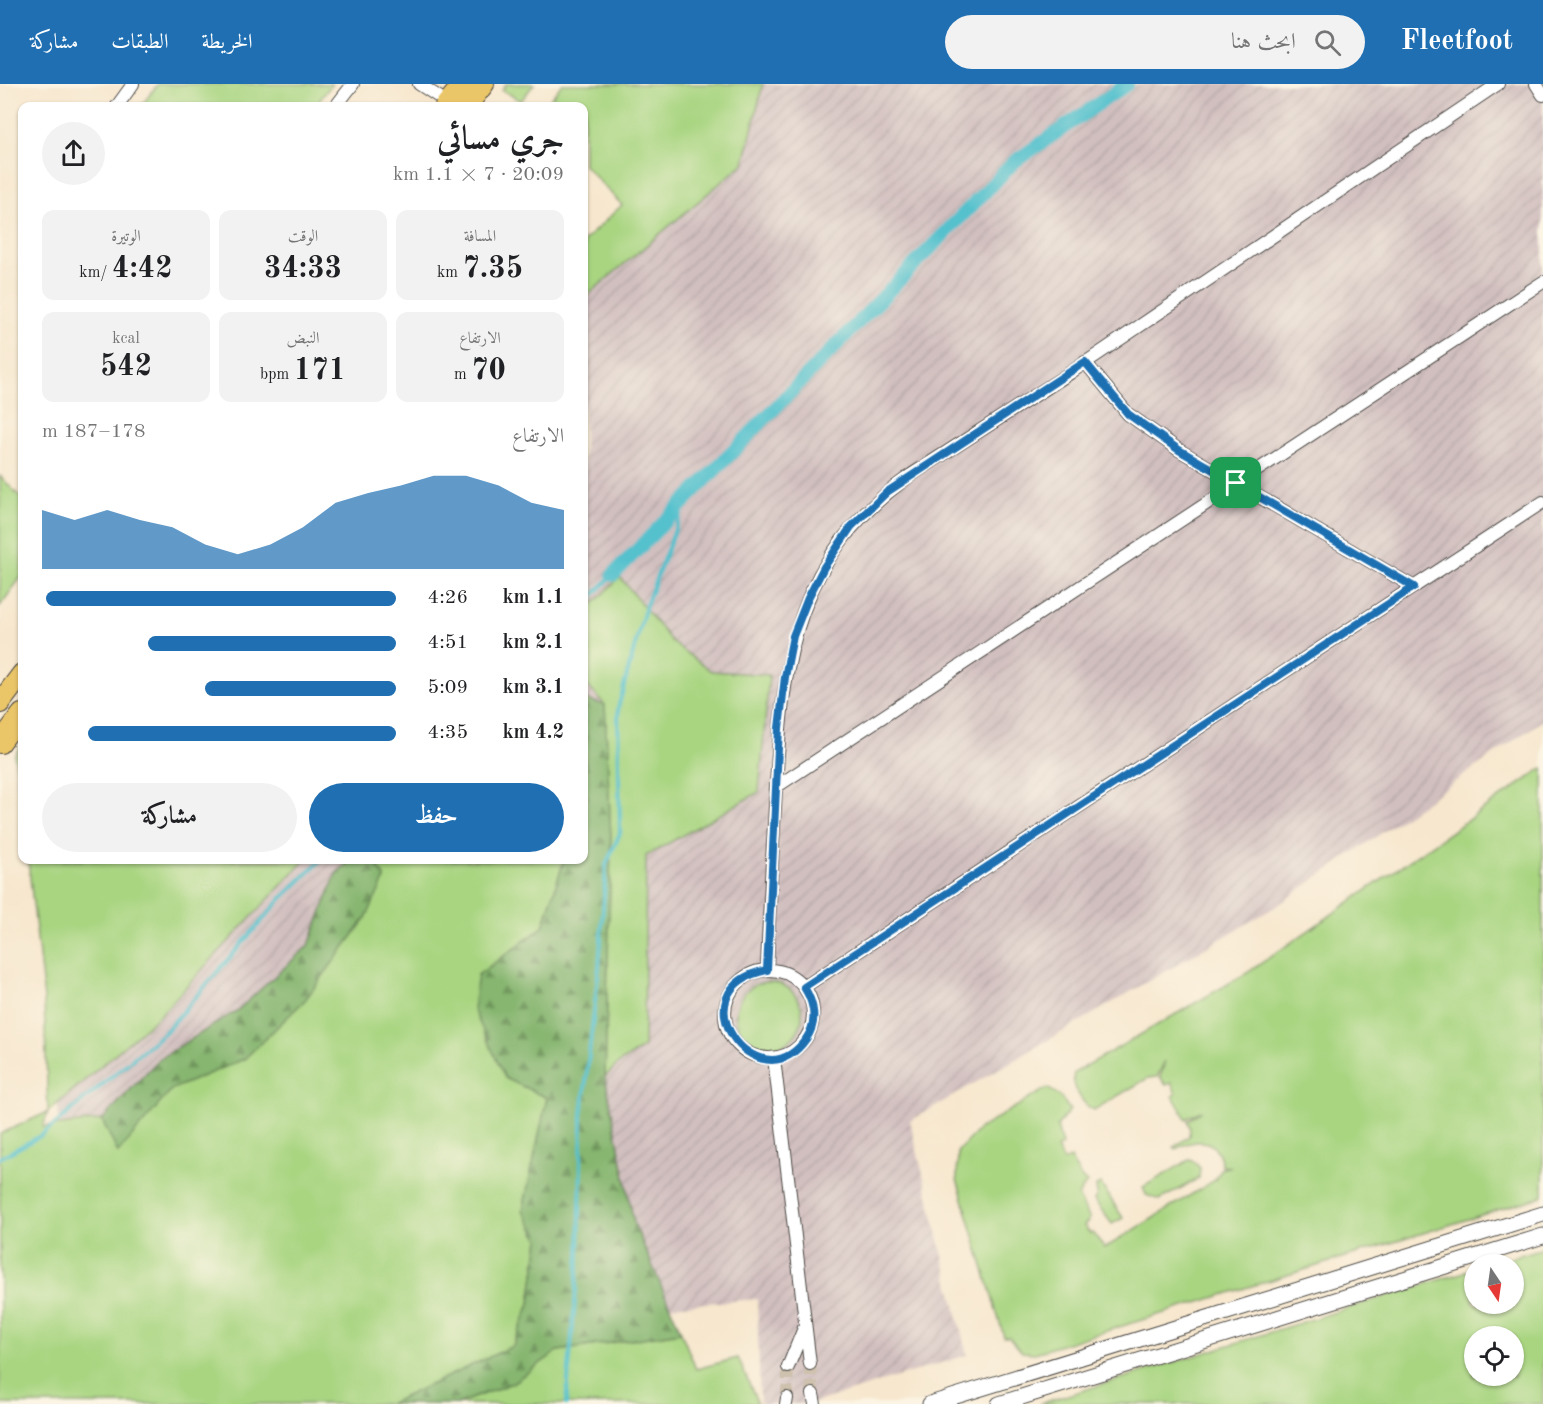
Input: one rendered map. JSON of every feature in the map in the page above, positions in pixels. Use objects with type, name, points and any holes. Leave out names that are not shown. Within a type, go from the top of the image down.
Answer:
[{"type":"highway","points":[[454,102],[463,84]]},
{"type":"highway","points":[[457,102],[484,84]]},
{"type":"highway","points":[[0,703],[18,679]]},
{"type":"highway","points":[[0,743],[18,719]]},
{"type":"street","points":[[120,102],[133,84]]},
{"type":"street","points":[[339,102],[353,84]]},
{"type":"street","points":[[419,84],[448,102]]},
{"type":"street","points":[[767,970],[779,728],[793,636],[808,598],[824,567],[851,527],[887,492],[1085,362],[1498,84]]},
{"type":"street","points":[[1536,84],[1543,95]]},
{"type":"street","points":[[776,787],[1543,282]]},
{"type":"street","points":[[1085,362],[1128,414],[1179,450],[1414,587]]},
{"type":"street","points":[[804,987],[1543,502]]},
{"type":"street","points":[[767,970],[788,974],[804,987],[814,1011],[807,1037],[793,1051],[774,1058],[760,1058],[747,1053],[732,1038],[725,1018],[726,1004],[736,985],[753,973],[767,970]]},
{"type":"street","points":[[774,1058],[810,1364]]},
{"type":"street","points":[[930,1404],[1543,1214]]},
{"type":"street","points":[[994,1385],[1000,1404],[1543,1236]]},
{"type":"street","points":[[788,1367],[805,1327]]},
{"type":"street","points":[[1017,1378],[1023,1397]]},
{"type":"shaded area","points":[[747,84],[1543,84],[1543,720],[1275,907],[910,1121],[967,1355],[810,1404],[760,1404],[757,1299],[645,1308],[418,1404],[76,1404],[64,1288],[58,1102],[35,864],[588,864],[588,284]]},
{"type":"green space","points":[[158,84],[332,84],[318,102],[144,102]]},
{"type":"green space","points":[[506,84],[534,84],[521,101],[502,90]]},
{"type":"green space","points":[[562,84],[763,84],[744,163],[588,295],[588,237],[622,205],[588,169],[588,102],[548,102]]},
{"type":"green space","points":[[0,476],[18,495],[18,581],[0,606]]},
{"type":"green space","points":[[620,577],[672,642],[711,671],[769,675],[759,792],[646,856],[644,1047],[619,1063],[605,1077],[611,840],[605,705],[588,686],[588,609]]},
{"type":"green space","points":[[588,700],[605,705],[611,840],[605,1077],[634,1223],[681,1332],[558,1351],[512,1383],[457,1404],[389,1404],[513,1346],[530,1304],[539,1239],[523,1210],[547,1098],[505,1078],[473,1009],[478,975],[543,927],[563,864],[588,864]]},
{"type":"green space","points":[[18,750],[18,771],[14,756]]},
{"type":"green space","points":[[1543,768],[1543,1196],[1035,1353],[1022,1352],[1009,1337],[1004,1337],[957,1179],[958,1151],[979,1129],[1047,1088],[1059,1095],[1070,1110],[1057,1126],[1062,1145],[1057,1148],[1064,1161],[1070,1158],[1082,1179],[1087,1182],[1078,1196],[1090,1219],[1084,1225],[1105,1248],[1215,1180],[1222,1168],[1232,1167],[1222,1166],[1220,1156],[1211,1145],[1198,1142],[1175,1149],[1174,1147],[1189,1136],[1188,1121],[1202,1110],[1186,1119],[1173,1096],[1176,1093],[1171,1083],[1166,1085],[1160,1077],[1165,1061],[1157,1077],[1148,1078],[1094,1110],[1085,1104],[1078,1094],[1074,1083],[1074,1073],[1247,973]]},
{"type":"green space","points":[[28,864],[301,864],[159,1016],[48,1112],[44,999]]},
{"type":"green space","points":[[347,864],[376,864],[385,878],[366,918],[305,1000],[244,1059],[172,1089],[118,1153],[102,1120],[159,1059],[238,1010],[309,945],[336,874]]},
{"type":"green space","points":[[376,864],[563,864],[543,927],[478,975],[505,1078],[547,1098],[523,1210],[539,1239],[530,1304],[513,1346],[389,1404],[0,1404],[0,1134],[48,1112],[43,1127],[102,1120],[118,1152],[172,1089],[244,1059],[385,879]]},
{"type":"green space","points":[[762,982],[776,982],[788,987],[797,996],[802,1015],[800,1028],[793,1039],[776,1048],[762,1048],[750,1043],[741,1034],[736,1022],[736,1008],[741,996],[750,987]]},
{"type":"green space","points":[[1189,1160],[1200,1168],[1199,1178],[1160,1200],[1146,1195],[1143,1187]]},
{"type":"green space","points":[[1101,1184],[1123,1218],[1112,1224],[1094,1200],[1097,1195],[1096,1186]]},
{"type":"green space","points":[[1543,1248],[1543,1404],[1039,1404],[1464,1272],[1464,1314],[1524,1314],[1523,1254]]},
{"type":"green space","points":[[681,1332],[696,1369],[738,1358],[758,1404],[457,1404],[512,1383],[558,1351]]},
{"type":"waterway","points":[[613,575],[1014,162],[1127,84]]},
{"type":"waterway","points":[[566,1404],[579,1255],[582,1114],[599,967],[606,865],[620,833],[618,708],[646,605],[686,501]]},
{"type":"waterway","points":[[588,600],[613,575]]},
{"type":"waterway","points":[[0,1158],[42,1135],[166,1031],[280,900],[317,864]]},
{"type":"tunnel","points":[[810,1364],[813,1394]]},
{"type":"tunnel","points":[[787,1398],[788,1367]]},
{"type":"route","points":[[1085,362],[1128,414],[1179,450],[1236,483],[1414,587],[804,987],[811,998],[814,1011],[813,1025],[799,1047],[787,1055],[760,1058],[747,1053],[736,1044],[728,1032],[725,1018],[726,1004],[732,990],[741,980],[753,973],[767,970],[779,728],[793,636],[808,598],[824,567],[851,527],[887,492],[911,475],[1085,362]]}]
